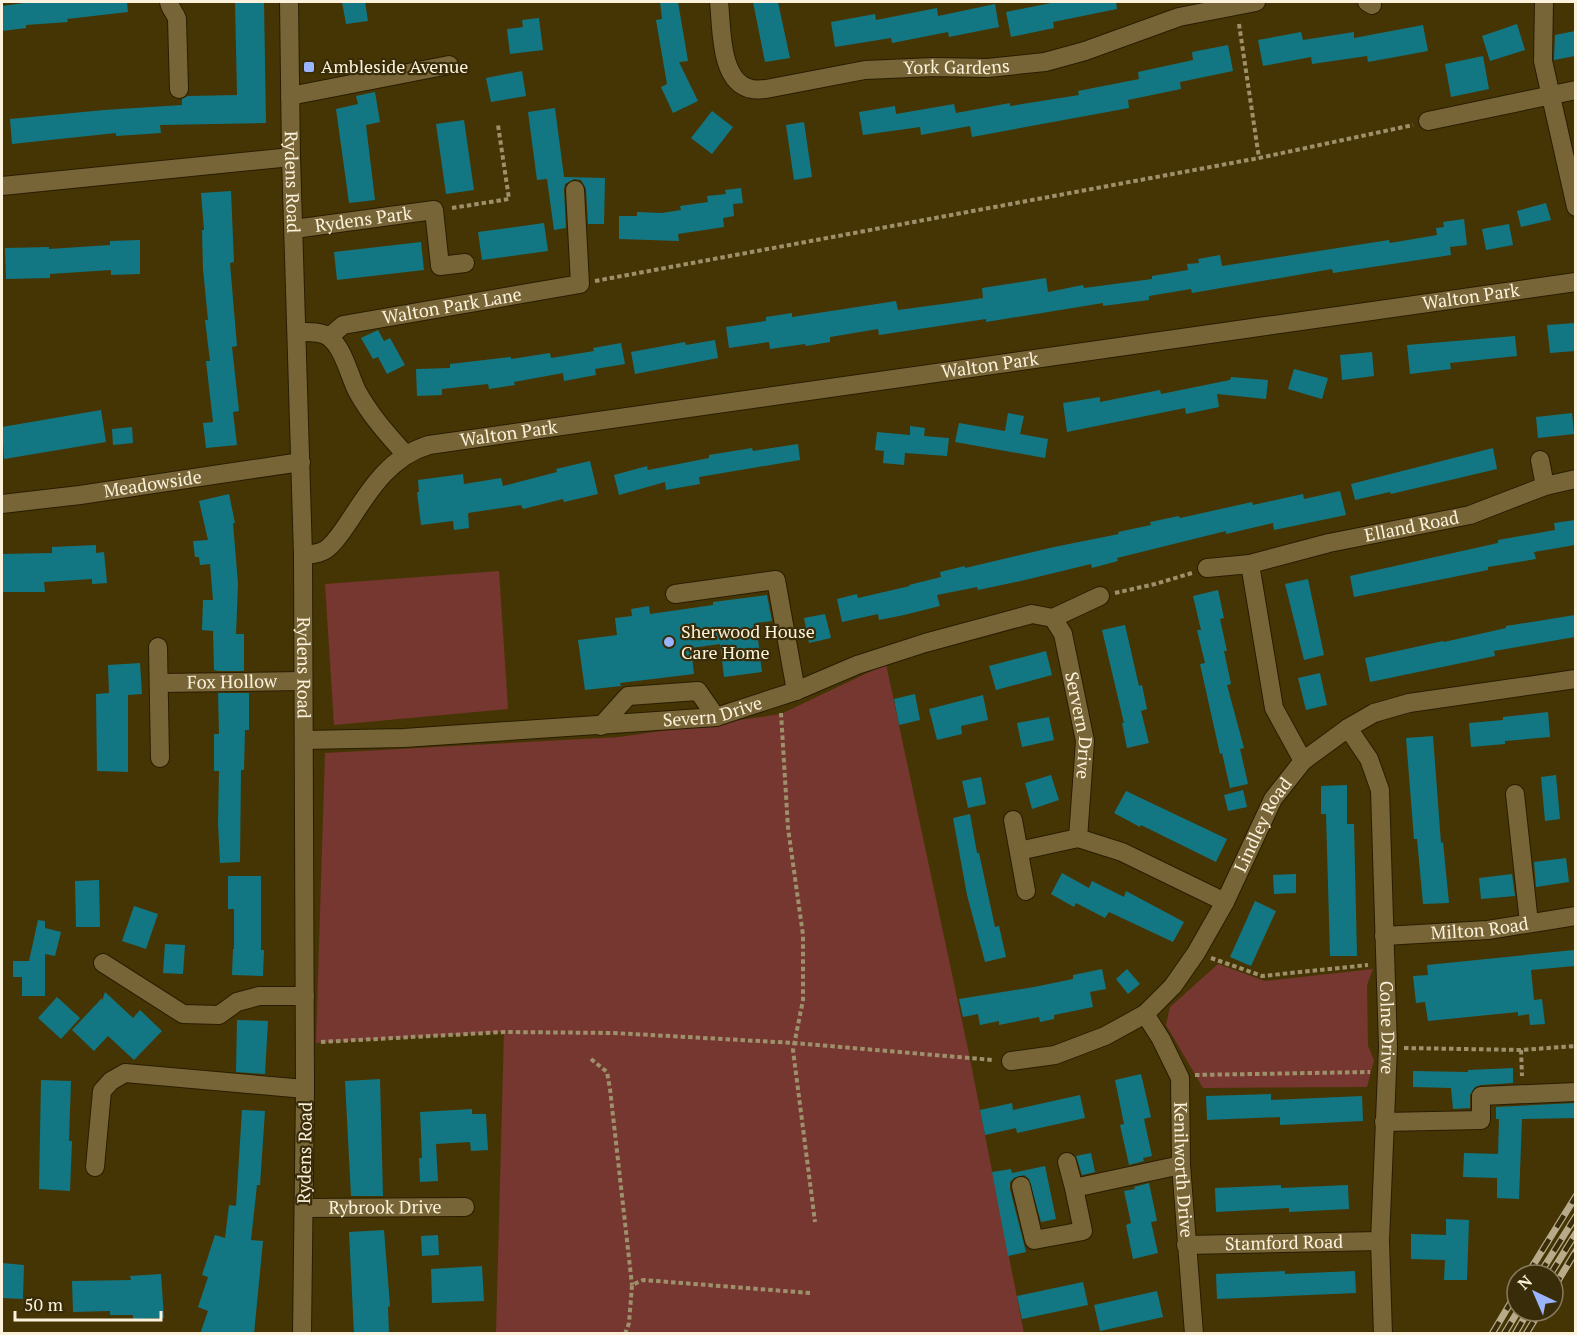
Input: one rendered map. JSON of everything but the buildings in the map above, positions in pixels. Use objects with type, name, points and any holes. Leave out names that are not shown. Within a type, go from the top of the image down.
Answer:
[{"type":"street","points":[[169,2],[177,19],[179,89]]},
{"type":"street","name":"Rydens Road","points":[[289,2],[291,157],[303,555],[306,1089],[302,1334]]},
{"type":"street","name":"York Gardens","points":[[719,2],[728,68],[740,84],[751,89],[766,89],[865,70],[934,67],[988,69],[1045,62],[1085,51],[1179,17],[1256,2]]},
{"type":"street","points":[[1544,2],[1543,61],[1575,207]]},
{"type":"street","points":[[290,96],[449,65]]},
{"type":"street","points":[[1428,122],[1575,90]]},
{"type":"street","points":[[2,186],[291,157]]},
{"type":"street","points":[[575,190],[580,284]]},
{"type":"street","points":[[434,210],[440,266],[465,263]]},
{"type":"street","name":"Rydens Park","points":[[294,229],[434,210]]},
{"type":"street","name":"Walton Park","points":[[303,555],[317,554],[328,548],[342,532],[369,490],[390,466],[406,454],[429,445],[1575,282]]},
{"type":"street","name":"Walton Park Lane","points":[[329,337],[343,325],[580,284]]},
{"type":"street","points":[[297,332],[321,333],[329,337],[339,350],[358,392],[381,429],[406,454]]},
{"type":"street","points":[[1540,460],[1545,486]]},
{"type":"street","name":"Meadowside","points":[[2,504],[80,495],[301,462]]},
{"type":"street","name":"Elland Road","points":[[1208,568],[1250,564],[1329,543],[1470,515],[1545,486],[1575,479]]},
{"type":"street","points":[[1250,564],[1274,708],[1303,761]]},
{"type":"street","points":[[675,594],[776,580],[788,694]]},
{"type":"street","name":"Severn Drive","points":[[304,740],[404,738],[716,717],[788,694],[857,665],[925,643],[1032,614],[1053,618],[1100,596]]},
{"type":"street","name":"Servern Drive","points":[[1053,618],[1063,634],[1085,741],[1078,838]]},
{"type":"street","name":"Fox Hollow","points":[[158,647],[160,758]]},
{"type":"street","name":"Lindley Road","points":[[1011,1061],[1055,1055],[1105,1036],[1145,1014],[1173,986],[1196,953],[1225,902],[1273,799],[1303,761],[1348,728],[1374,713],[1409,703],[1575,679]]},
{"type":"street","name":"Fox Hollow","points":[[160,683],[303,681]]},
{"type":"street","points":[[602,726],[628,696],[698,691],[716,717]]},
{"type":"street","name":"Colne Drive","points":[[1348,728],[1369,759],[1380,790],[1388,1047],[1380,1241],[1383,1334]]},
{"type":"street","points":[[1515,794],[1529,923]]},
{"type":"street","points":[[1013,820],[1026,891]]},
{"type":"street","points":[[1019,851],[1078,838],[1122,852],[1225,902]]},
{"type":"street","name":"Milton Road","points":[[1384,936],[1488,930],[1575,916]]},
{"type":"street","points":[[103,963],[183,1014],[219,1015],[237,1002],[259,996],[305,996]]},
{"type":"street","name":"Kenilworth Drive","points":[[1145,1014],[1161,1039],[1180,1078],[1181,1165],[1194,1334]]},
{"type":"street","points":[[94,1167],[102,1091],[111,1081],[125,1073],[306,1089]]},
{"type":"street","points":[[1384,1122],[1481,1120],[1481,1096],[1575,1092]]},
{"type":"street","points":[[1022,1186],[1034,1240],[1083,1231],[1067,1162]]},
{"type":"street","points":[[1074,1188],[1181,1165]]},
{"type":"street","name":"Rybrook Drive","points":[[304,1208],[465,1207]]},
{"type":"street","name":"Stamford Road","points":[[1186,1245],[1380,1241]]},
{"type":"path","points":[[1236,5],[1259,158]]},
{"type":"path","points":[[580,284],[1259,158],[1428,122]]},
{"type":"path","points":[[434,210],[509,199],[498,125]]},
{"type":"path","points":[[1100,596],[1155,584],[1208,568]]},
{"type":"path","points":[[788,694],[788,828],[803,935],[803,1000],[793,1050],[815,1222]]},
{"type":"path","points":[[1196,953],[1262,976],[1385,963]]},
{"type":"path","points":[[305,1043],[504,1032],[614,1033],[794,1043],[1011,1061]]},
{"type":"path","points":[[1388,1047],[1521,1050],[1575,1046]]},
{"type":"path","points":[[1521,1050],[1522,1094]]},
{"type":"path","points":[[591,1059],[607,1072],[610,1089],[632,1285],[626,1333]]},
{"type":"path","points":[[1180,1078],[1198,1074],[1387,1071]]},
{"type":"path","points":[[632,1285],[643,1280],[810,1293]]},
{"type":"shaded area","points":[[499,571],[508,709],[334,725],[325,584]]},
{"type":"shaded area","points":[[886,664],[969,1054],[1024,1333],[496,1333],[504,1032],[316,1043],[325,753],[619,737],[781,714]]},
{"type":"shaded area","points":[[1218,964],[1265,981],[1373,969],[1367,985],[1368,1046],[1374,1060],[1367,1087],[1203,1088],[1166,1025],[1170,1007]]},
{"type":"railway","points":[[1534,1263],[1576,1196]]},
{"type":"railway","points":[[1547,1263],[1576,1216]]},
{"type":"railway","points":[[1557,1263],[1576,1233]]},
{"type":"railway","points":[[1565,1269],[1576,1251]]},
{"type":"railway","points":[[1492,1334],[1505,1312]]},
{"type":"railway","points":[[1504,1334],[1511,1323]]},
{"type":"railway","points":[[1515,1334],[1521,1323]]},
{"type":"railway","points":[[1526,1334],[1533,1323]]},
{"type":"place","name":"Ambleside Avenue","points":[[309,67]]},
{"type":"place","name":"Sherwood House Care Home","points":[[669,642]]}]
